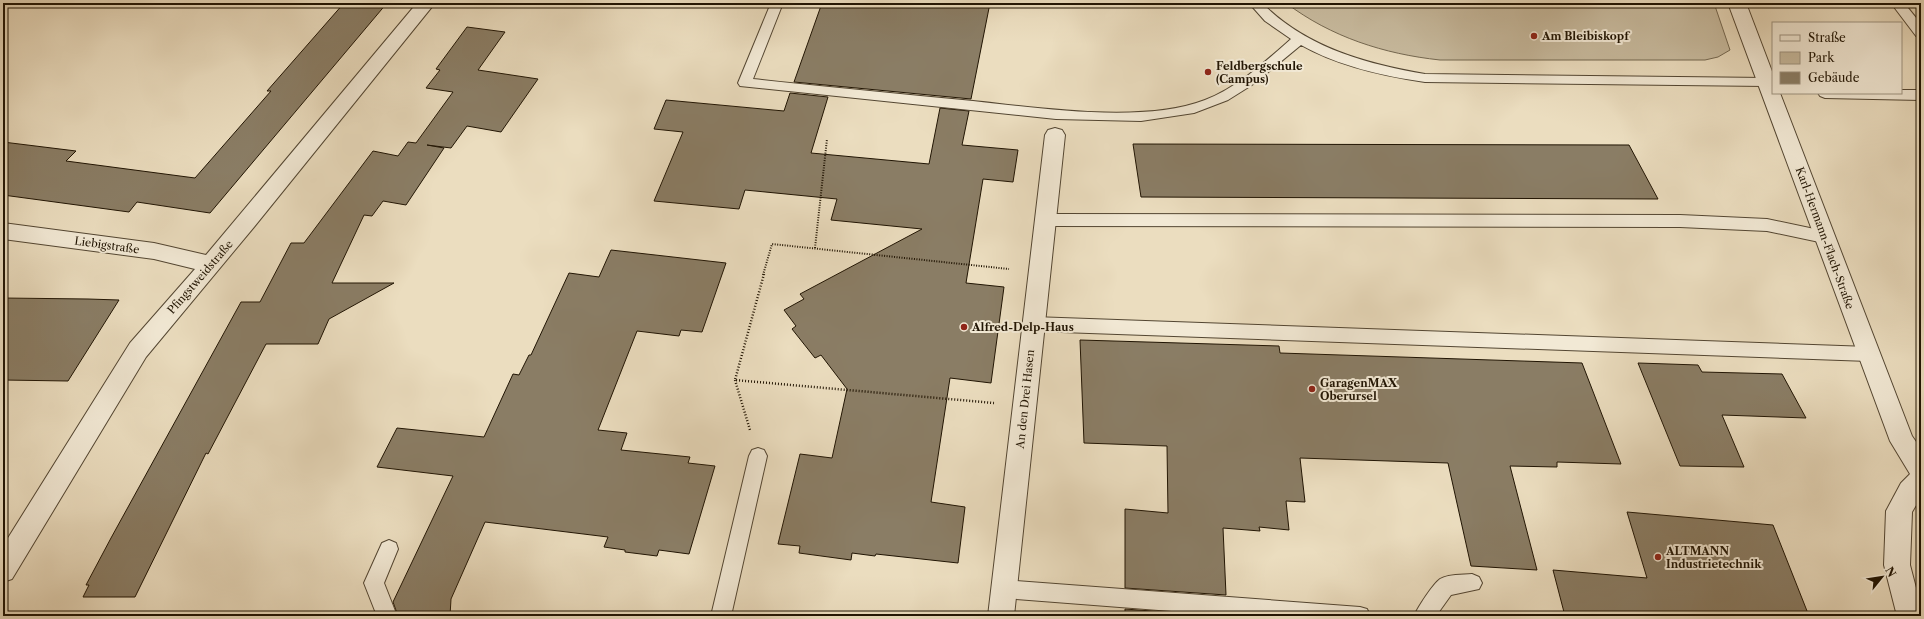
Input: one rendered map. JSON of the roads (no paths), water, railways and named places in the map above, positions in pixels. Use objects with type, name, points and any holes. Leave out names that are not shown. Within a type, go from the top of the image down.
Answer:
[{"type":"street","name":"Pfingstweidstraße","points":[[3,570],[120,376],[138,350],[247,222],[426,3]]},
{"type":"street","name":"Karl-Hermann-Flach-Straße","points":[[1737,3],[1868,354],[1902,440],[1921,469]]},
{"type":"street","name":"An den Drei Hasen","points":[[1001,616],[1044,220],[1055,135]]},
{"type":"street","name":"Liebigstraße","points":[[3,231],[154,251],[210,264]]},
{"type":"street","points":[[1910,616],[1897,565],[1899,511],[1910,491],[1921,480]]},
{"type":"lane","points":[[777,3],[745,84],[1010,110],[1102,116],[1157,115],[1195,108],[1225,96],[1258,74],[1300,39]]},
{"type":"lane","points":[[1255,3],[1277,24],[1300,39],[1343,58],[1374,68],[1425,78],[1769,86]]},
{"type":"lane","points":[[1897,3],[1921,33]]},
{"type":"lane","points":[[1873,94],[1921,95]]},
{"type":"lane","points":[[1044,220],[1680,221],[1767,225],[1824,237]]},
{"type":"lane","points":[[1033,324],[1868,354]]},
{"type":"lane","points":[[721,616],[758,456]]},
{"type":"lane","points":[[387,616],[374,583],[389,549]]},
{"type":"lane","points":[[1424,616],[1446,586],[1472,583]]},
{"type":"lane","points":[[1004,589],[1360,616]]},
{"type":"place","name":"Am Bleibiskopf","points":[[1534,36]]},
{"type":"place","name":"Feldbergschule (Campus)","points":[[1208,72]]},
{"type":"place","name":"Alfred-Delp-Haus","points":[[964,327]]},
{"type":"place","name":"GaragenMAX Oberursel","points":[[1312,389]]},
{"type":"place","name":"ALTMANN Industrietechnik","points":[[1658,557]]}]
